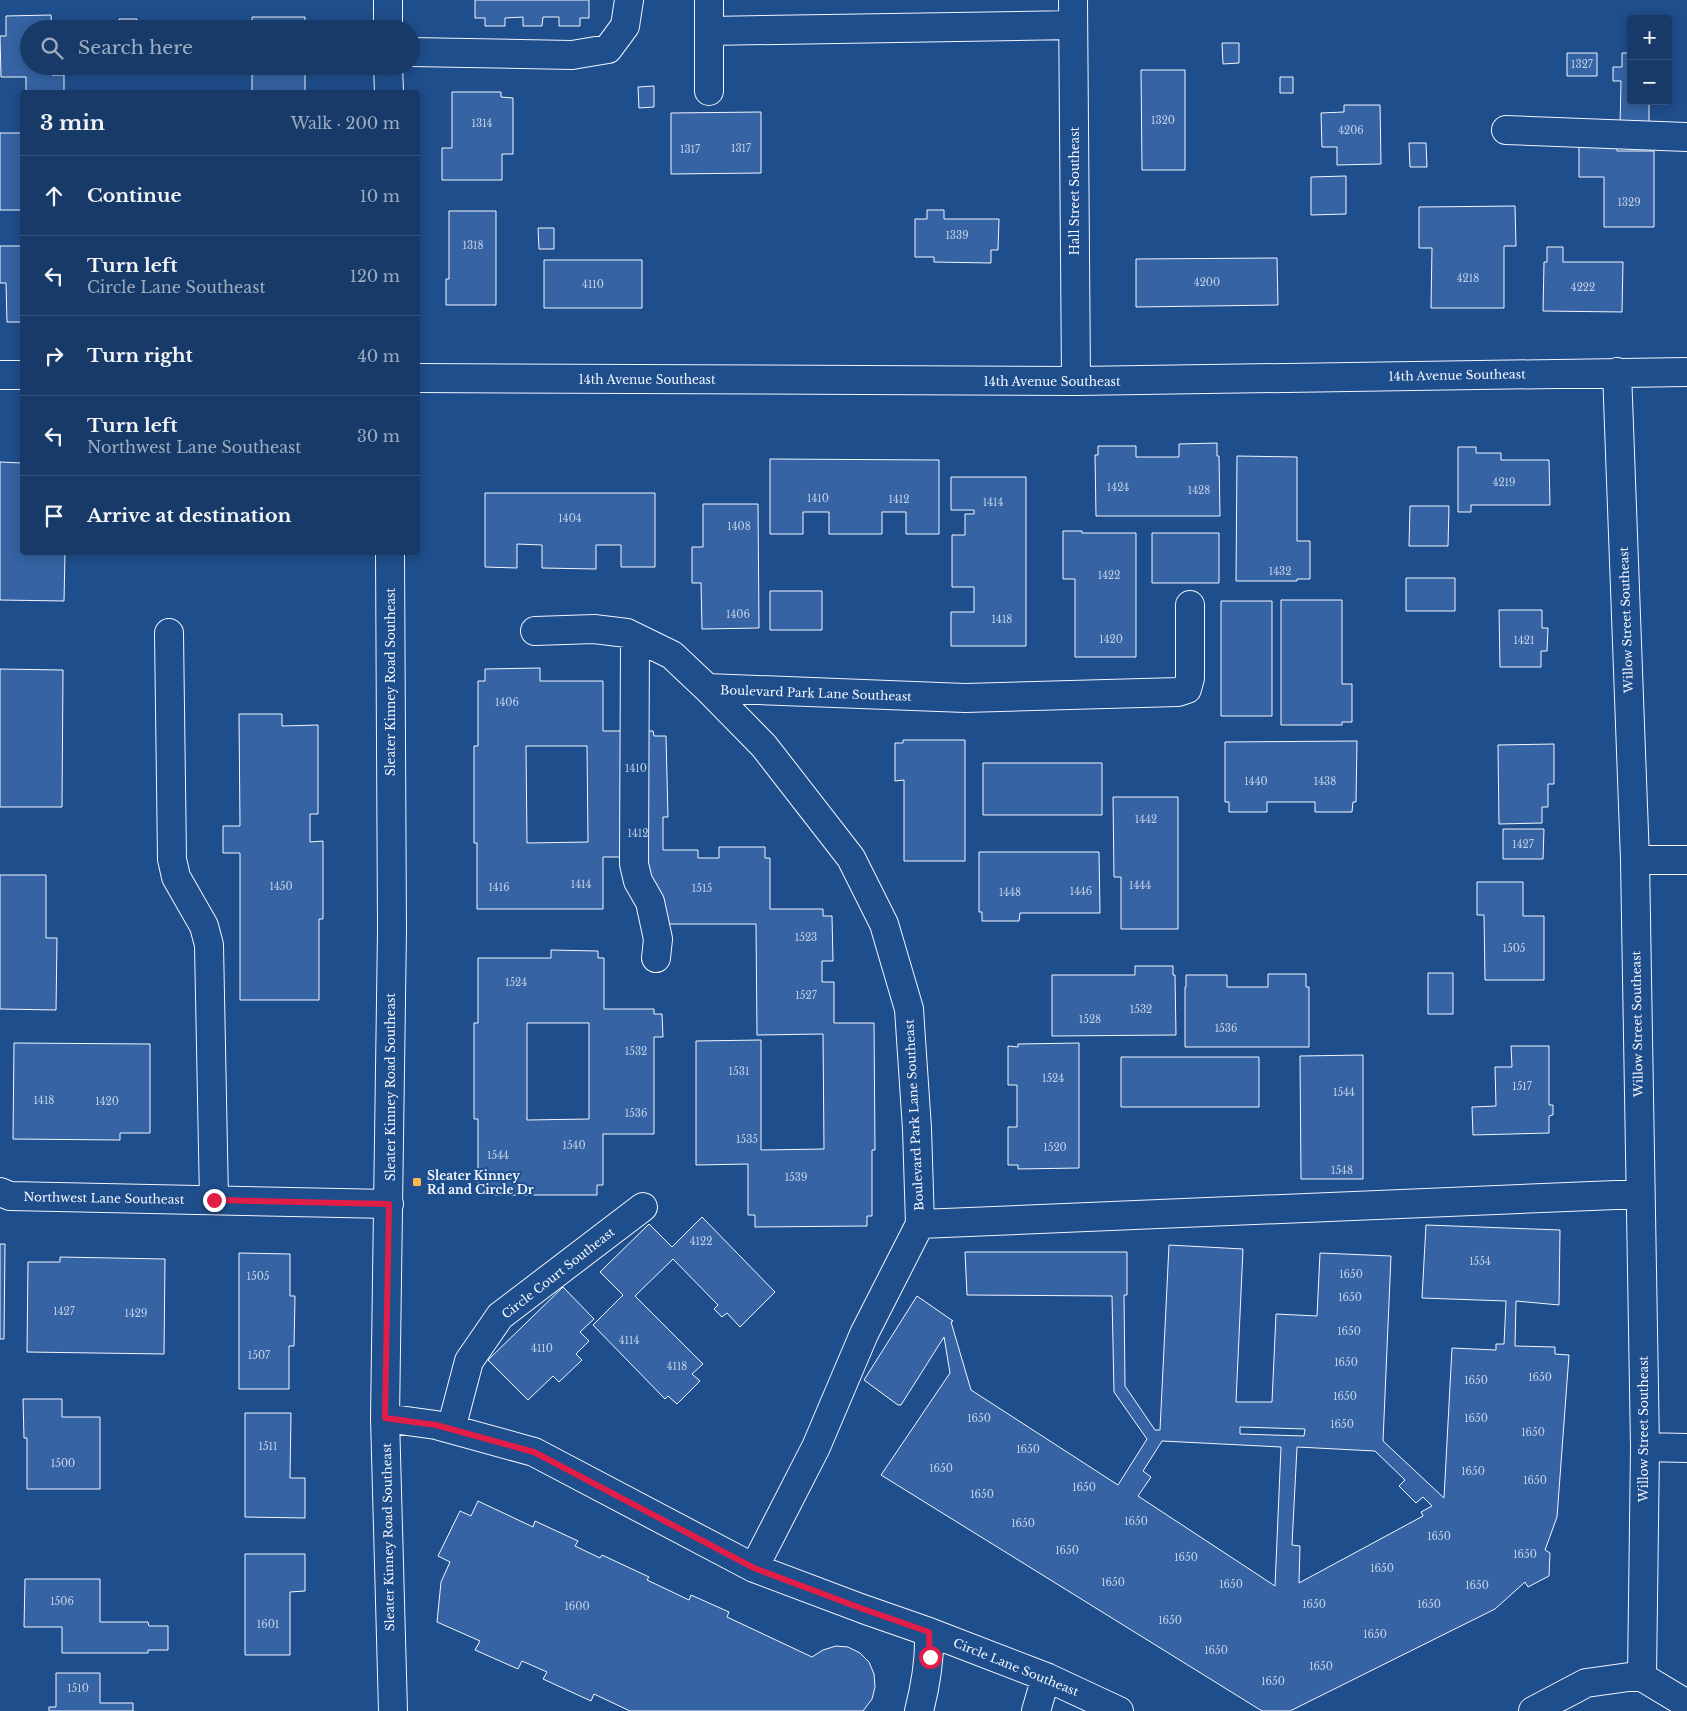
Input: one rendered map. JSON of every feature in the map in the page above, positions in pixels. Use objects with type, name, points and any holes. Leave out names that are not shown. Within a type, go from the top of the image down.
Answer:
[{"type":"street","points":[[388,0],[388,20]]},
{"type":"street","points":[[420,52],[572,55],[608,48],[625,26],[629,0]]},
{"type":"street","points":[[709,0],[709,90]]},
{"type":"street","points":[[709,31],[1073,13]]},
{"type":"street","name":"Hall Street Southeast","points":[[1073,13],[1076,382]]},
{"type":"street","points":[[388,75],[389,90]]},
{"type":"street","points":[[1506,130],[1687,136]]},
{"type":"street","name":"Willow Street Southeast","points":[[1617,372],[1635,860],[1645,1447],[1642,1677]]},
{"type":"street","name":"14th Avenue Southeast","points":[[420,378],[1076,382],[1687,372]]},
{"type":"street","points":[[0,375],[20,375]]},
{"type":"street","name":"Sleater Kinney Road Southeast","points":[[390,555],[392,940],[385,1418],[393,1711]]},
{"type":"street","name":"Boulevard Park Lane Southeast","points":[[707,688],[966,698],[1178,692],[1187,689],[1190,678],[1190,605]]},
{"type":"street","points":[[535,631],[594,629],[627,633],[672,655],[707,688]]},
{"type":"street","points":[[169,633],[172,859],[176,877],[204,926],[208,945],[214,1200]]},
{"type":"street","points":[[635,637],[634,864],[638,880],[650,902],[658,939],[656,958]]},
{"type":"street","name":"Boulevard Park Lane Southeast","points":[[707,688],[764,746],[851,858],[884,924],[909,1009],[917,1129],[920,1224],[864,1334],[816,1446],[754,1568]]},
{"type":"street","points":[[1635,860],[1687,860]]},
{"type":"street","name":"Northwest Lane Southeast","points":[[0,1192],[10,1196],[389,1204]]},
{"type":"street","points":[[920,1224],[1640,1194]]},
{"type":"street","name":"Circle Court Southeast","points":[[451,1429],[469,1362],[500,1316],[643,1207]]},
{"type":"street","name":"Circle Lane Southeast","points":[[385,1418],[436,1425],[534,1452],[754,1568],[1046,1677],[1119,1711]]},
{"type":"street","points":[[1645,1447],[1687,1448]]},
{"type":"street","points":[[919,1711],[930,1657],[929,1632]]},
{"type":"street","points":[[1036,1711],[1046,1677]]},
{"type":"street","points":[[1533,1711],[1586,1683],[1629,1677],[1642,1677],[1687,1704]]},
{"type":"building","points":[[475,0],[589,0],[589,18],[580,18],[580,26],[559,26],[559,17],[543,17],[542,26],[523,26],[523,17],[505,18],[505,26],[485,26],[485,18],[475,18]]},
{"type":"building","points":[[51,15],[51,20],[20,20],[20,75],[64,75],[64,90],[26,90],[26,77],[1,77],[0,36],[6,36],[6,16]]},
{"type":"building","points":[[252,17],[305,17],[305,20],[252,20]]},
{"type":"building","points":[[119,19],[137,19],[137,20]]},
{"type":"building","points":[[1222,43],[1239,43],[1239,63],[1223,64]]},
{"type":"building","points":[[1567,53],[1597,53],[1597,76],[1567,76]]},
{"type":"building","points":[[1622,53],[1627,53],[1627,105],[1649,105],[1649,127],[1620,127],[1621,81],[1613,81],[1613,67],[1622,67]]},
{"type":"building","points":[[1141,70],[1185,70],[1185,170],[1142,170]]},
{"type":"building","points":[[252,75],[305,75],[305,90],[252,90]]},
{"type":"building","points":[[1280,77],[1293,77],[1293,93],[1280,93]]},
{"type":"building","points":[[654,86],[654,107],[639,108],[638,87]]},
{"type":"building","points":[[452,92],[501,92],[501,97],[513,98],[513,154],[502,154],[502,180],[442,180],[442,148],[452,148]]},
{"type":"building","points":[[1344,105],[1380,105],[1381,164],[1337,165],[1337,147],[1322,147],[1321,113],[1344,112]]},
{"type":"building","points":[[761,112],[761,173],[671,174],[671,113]]},
{"type":"building","points":[[0,133],[20,133],[20,210],[0,210]]},
{"type":"building","points":[[1579,141],[1617,142],[1617,151],[1654,151],[1654,227],[1604,227],[1604,177],[1579,177]]},
{"type":"building","points":[[1409,143],[1426,143],[1427,167],[1410,167]]},
{"type":"building","points":[[1346,176],[1346,214],[1311,215],[1311,177]]},
{"type":"building","points":[[1515,206],[1516,246],[1504,246],[1504,308],[1431,308],[1432,248],[1419,248],[1419,207]]},
{"type":"building","points":[[927,210],[944,210],[944,219],[999,219],[998,250],[991,250],[991,263],[934,262],[934,257],[915,257],[915,219],[927,219]]},
{"type":"building","points":[[449,211],[496,211],[496,305],[446,305],[446,279],[449,279]]},
{"type":"building","points":[[538,228],[554,228],[554,249],[539,249]]},
{"type":"building","points":[[0,246],[20,246],[20,322],[7,322],[6,283],[0,283]]},
{"type":"building","points":[[1547,247],[1563,247],[1563,262],[1623,262],[1622,312],[1543,311],[1544,262],[1547,262]]},
{"type":"building","points":[[1277,258],[1278,305],[1136,307],[1136,259]]},
{"type":"building","points":[[544,260],[642,260],[642,308],[544,308]]},
{"type":"building","points":[[1217,443],[1220,516],[1096,516],[1095,455],[1098,455],[1098,446],[1136,446],[1136,457],[1179,457],[1179,444]]},
{"type":"building","points":[[1458,447],[1476,447],[1476,453],[1501,453],[1501,460],[1549,460],[1550,505],[1471,505],[1471,512],[1458,512]]},
{"type":"building","points":[[1237,456],[1297,457],[1297,541],[1310,541],[1310,579],[1297,579],[1297,581],[1236,581]]},
{"type":"building","points":[[770,459],[939,460],[939,534],[906,534],[906,512],[882,512],[882,534],[829,534],[829,512],[803,512],[803,534],[770,534]]},
{"type":"building","points":[[0,462],[20,463],[20,555],[65,555],[64,601],[0,600]]},
{"type":"building","points":[[951,477],[1026,477],[1026,646],[951,646],[951,612],[974,612],[974,587],[952,587],[952,535],[965,535],[965,514],[974,514],[974,510],[951,510]]},
{"type":"building","points":[[485,493],[655,493],[655,567],[621,567],[621,545],[596,545],[596,569],[542,568],[542,545],[517,544],[517,568],[485,567]]},
{"type":"building","points":[[703,504],[758,504],[759,628],[702,629],[701,583],[692,583],[692,547],[703,547]]},
{"type":"building","points":[[1410,506],[1449,506],[1448,546],[1409,546]]},
{"type":"building","points":[[1063,531],[1136,533],[1136,657],[1075,657],[1075,579],[1063,579]]},
{"type":"building","points":[[1152,533],[1219,533],[1219,583],[1152,583]]},
{"type":"building","points":[[1406,578],[1455,578],[1455,611],[1406,611]]},
{"type":"building","points":[[770,591],[822,591],[822,630],[770,630]]},
{"type":"building","points":[[1281,600],[1342,600],[1342,684],[1352,684],[1352,722],[1342,722],[1342,725],[1281,725]]},
{"type":"building","points":[[1221,601],[1272,601],[1272,716],[1221,716]]},
{"type":"building","points":[[1499,610],[1542,610],[1542,628],[1548,628],[1547,651],[1541,651],[1541,667],[1500,667]]},
{"type":"building","points":[[540,668],[540,681],[603,681],[603,731],[653,731],[654,736],[666,736],[668,817],[663,817],[663,850],[698,850],[698,858],[719,858],[719,847],[765,847],[765,858],[770,858],[770,909],[823,909],[823,916],[832,916],[833,961],[822,961],[822,982],[834,982],[834,1023],[874,1023],[875,1150],[872,1150],[872,1216],[867,1216],[867,1226],[755,1227],[755,1215],[748,1215],[748,1164],[696,1165],[696,1041],[761,1040],[761,1150],[824,1149],[823,1034],[757,1035],[756,924],[647,924],[646,857],[603,857],[603,909],[477,909],[477,843],[474,843],[474,746],[478,746],[478,681],[485,681],[485,669]],"holes":[[[526,746],[587,746],[588,842],[527,843]]]},
{"type":"building","points":[[0,669],[63,670],[62,807],[0,807]]},
{"type":"building","points":[[239,714],[282,714],[282,726],[318,725],[318,814],[310,814],[310,842],[323,841],[323,919],[319,919],[319,1000],[240,1000],[240,853],[223,853],[223,826],[240,826]]},
{"type":"building","points":[[903,740],[965,740],[965,861],[904,861],[904,780],[895,781],[895,743],[903,743]]},
{"type":"building","points":[[1357,741],[1356,802],[1353,802],[1352,812],[1315,812],[1315,802],[1267,802],[1267,812],[1229,812],[1229,802],[1225,802],[1225,742]]},
{"type":"building","points":[[1554,744],[1554,784],[1548,784],[1548,807],[1542,807],[1542,823],[1499,824],[1498,745]]},
{"type":"building","points":[[983,763],[1102,763],[1102,815],[983,815]]},
{"type":"building","points":[[1113,797],[1178,797],[1178,929],[1121,929],[1121,877],[1114,877]]},
{"type":"building","points":[[1503,829],[1544,829],[1543,859],[1503,859]]},
{"type":"building","points":[[979,852],[1099,852],[1100,913],[1020,913],[1019,921],[982,921],[982,912],[979,912]]},
{"type":"building","points":[[0,875],[46,875],[46,938],[57,938],[56,1010],[0,1009]]},
{"type":"building","points":[[1477,882],[1523,882],[1523,916],[1544,916],[1544,980],[1485,980],[1484,915],[1477,915]]},
{"type":"building","points":[[551,950],[598,951],[598,958],[604,958],[604,1009],[654,1009],[654,1014],[662,1014],[663,1037],[654,1037],[654,1134],[603,1134],[603,1185],[597,1185],[597,1195],[478,1195],[478,1119],[474,1119],[474,1023],[478,1023],[478,958],[551,958]],"holes":[[[527,1023],[589,1023],[589,1119],[527,1120]]]},
{"type":"building","points":[[1135,966],[1173,966],[1173,975],[1175,975],[1176,1035],[1052,1036],[1052,975],[1135,975]]},
{"type":"building","points":[[1428,973],[1453,973],[1453,1014],[1428,1014]]},
{"type":"building","points":[[1268,974],[1306,974],[1306,987],[1309,987],[1309,1047],[1185,1047],[1186,975],[1227,975],[1227,987],[1268,987]]},
{"type":"building","points":[[14,1043],[150,1044],[150,1133],[120,1133],[120,1140],[13,1139]]},
{"type":"building","points":[[1079,1043],[1079,1168],[1018,1169],[1018,1165],[1008,1165],[1008,1127],[1017,1127],[1017,1085],[1008,1085],[1008,1046],[1018,1047],[1018,1044]]},
{"type":"building","points":[[1511,1046],[1549,1046],[1549,1105],[1553,1105],[1553,1115],[1549,1116],[1549,1133],[1473,1135],[1472,1107],[1496,1106],[1495,1067],[1512,1067]]},
{"type":"building","points":[[1363,1055],[1363,1179],[1301,1179],[1300,1056]]},
{"type":"building","points":[[1121,1057],[1259,1057],[1259,1107],[1121,1107]]},
{"type":"building","points":[[702,1217],[775,1292],[740,1327],[727,1313],[722,1317],[714,1309],[718,1305],[673,1259],[635,1296],[703,1364],[692,1374],[700,1381],[677,1404],[668,1396],[665,1399],[593,1325],[623,1295],[600,1272],[649,1224],[672,1247]]},
{"type":"building","points":[[1426,1225],[1560,1230],[1559,1305],[1516,1301],[1515,1346],[1555,1347],[1555,1354],[1569,1355],[1557,1517],[1545,1550],[1550,1553],[1549,1576],[1528,1587],[1525,1582],[1495,1609],[1290,1711],[1262,1711],[881,1475],[950,1373],[944,1337],[901,1405],[898,1405],[864,1380],[917,1296],[953,1321],[951,1322],[971,1390],[1118,1485],[1147,1439],[1114,1392],[1112,1296],[967,1295],[965,1252],[1127,1252],[1127,1295],[1124,1295],[1125,1386],[1155,1430],[1160,1430],[1169,1245],[1243,1249],[1236,1402],[1272,1402],[1276,1314],[1317,1316],[1320,1253],[1391,1256],[1383,1441],[1444,1498],[1452,1348],[1496,1350],[1496,1344],[1504,1344],[1506,1301],[1422,1298]],"holes":[[[1240,1427],[1305,1429],[1304,1436],[1240,1434]],[[1162,1441],[1281,1447],[1275,1586],[1138,1496],[1151,1477],[1143,1471]],[[1297,1447],[1375,1451],[1405,1480],[1399,1486],[1416,1503],[1423,1497],[1432,1506],[1421,1512],[1423,1516],[1299,1583],[1300,1546],[1292,1545]]]},
{"type":"building","points":[[0,1244],[5,1244],[4,1339],[0,1339]]},
{"type":"building","points":[[239,1253],[290,1254],[290,1296],[295,1296],[294,1346],[289,1346],[289,1389],[239,1389]]},
{"type":"building","points":[[60,1257],[165,1259],[164,1354],[27,1352],[28,1262],[60,1262]]},
{"type":"building","points":[[563,1287],[594,1319],[580,1332],[589,1341],[576,1354],[582,1360],[559,1382],[553,1376],[528,1400],[488,1360]]},
{"type":"building","points":[[23,1399],[62,1399],[62,1417],[100,1417],[100,1489],[27,1489],[27,1438],[24,1438]]},
{"type":"building","points":[[245,1413],[291,1413],[290,1478],[305,1478],[305,1518],[245,1517]]},
{"type":"building","points":[[478,1501],[533,1527],[535,1521],[578,1541],[575,1546],[600,1558],[602,1555],[649,1577],[647,1580],[689,1600],[691,1595],[729,1612],[727,1617],[812,1657],[823,1650],[836,1646],[848,1647],[860,1653],[869,1662],[874,1674],[875,1687],[872,1699],[863,1711],[630,1711],[594,1694],[591,1701],[543,1679],[547,1672],[522,1661],[518,1669],[475,1650],[480,1641],[437,1622],[441,1582],[450,1562],[438,1556],[460,1511],[471,1516]]},
{"type":"building","points":[[245,1554],[305,1554],[305,1591],[290,1592],[290,1655],[245,1655]]},
{"type":"building","points":[[25,1579],[100,1579],[100,1622],[148,1622],[149,1626],[168,1626],[168,1650],[148,1650],[148,1653],[62,1653],[62,1627],[24,1627]]},
{"type":"building","points":[[56,1673],[100,1673],[100,1703],[133,1703],[133,1711],[49,1711],[49,1707],[56,1707]]},
{"type":"place","name":"Sleater Kinney Rd and Circle Dr","points":[[417,1182]]},
{"type":"route","points":[[214,1200],[389,1204],[385,1418],[436,1425],[534,1452],[754,1568],[929,1632],[930,1657]]}]
